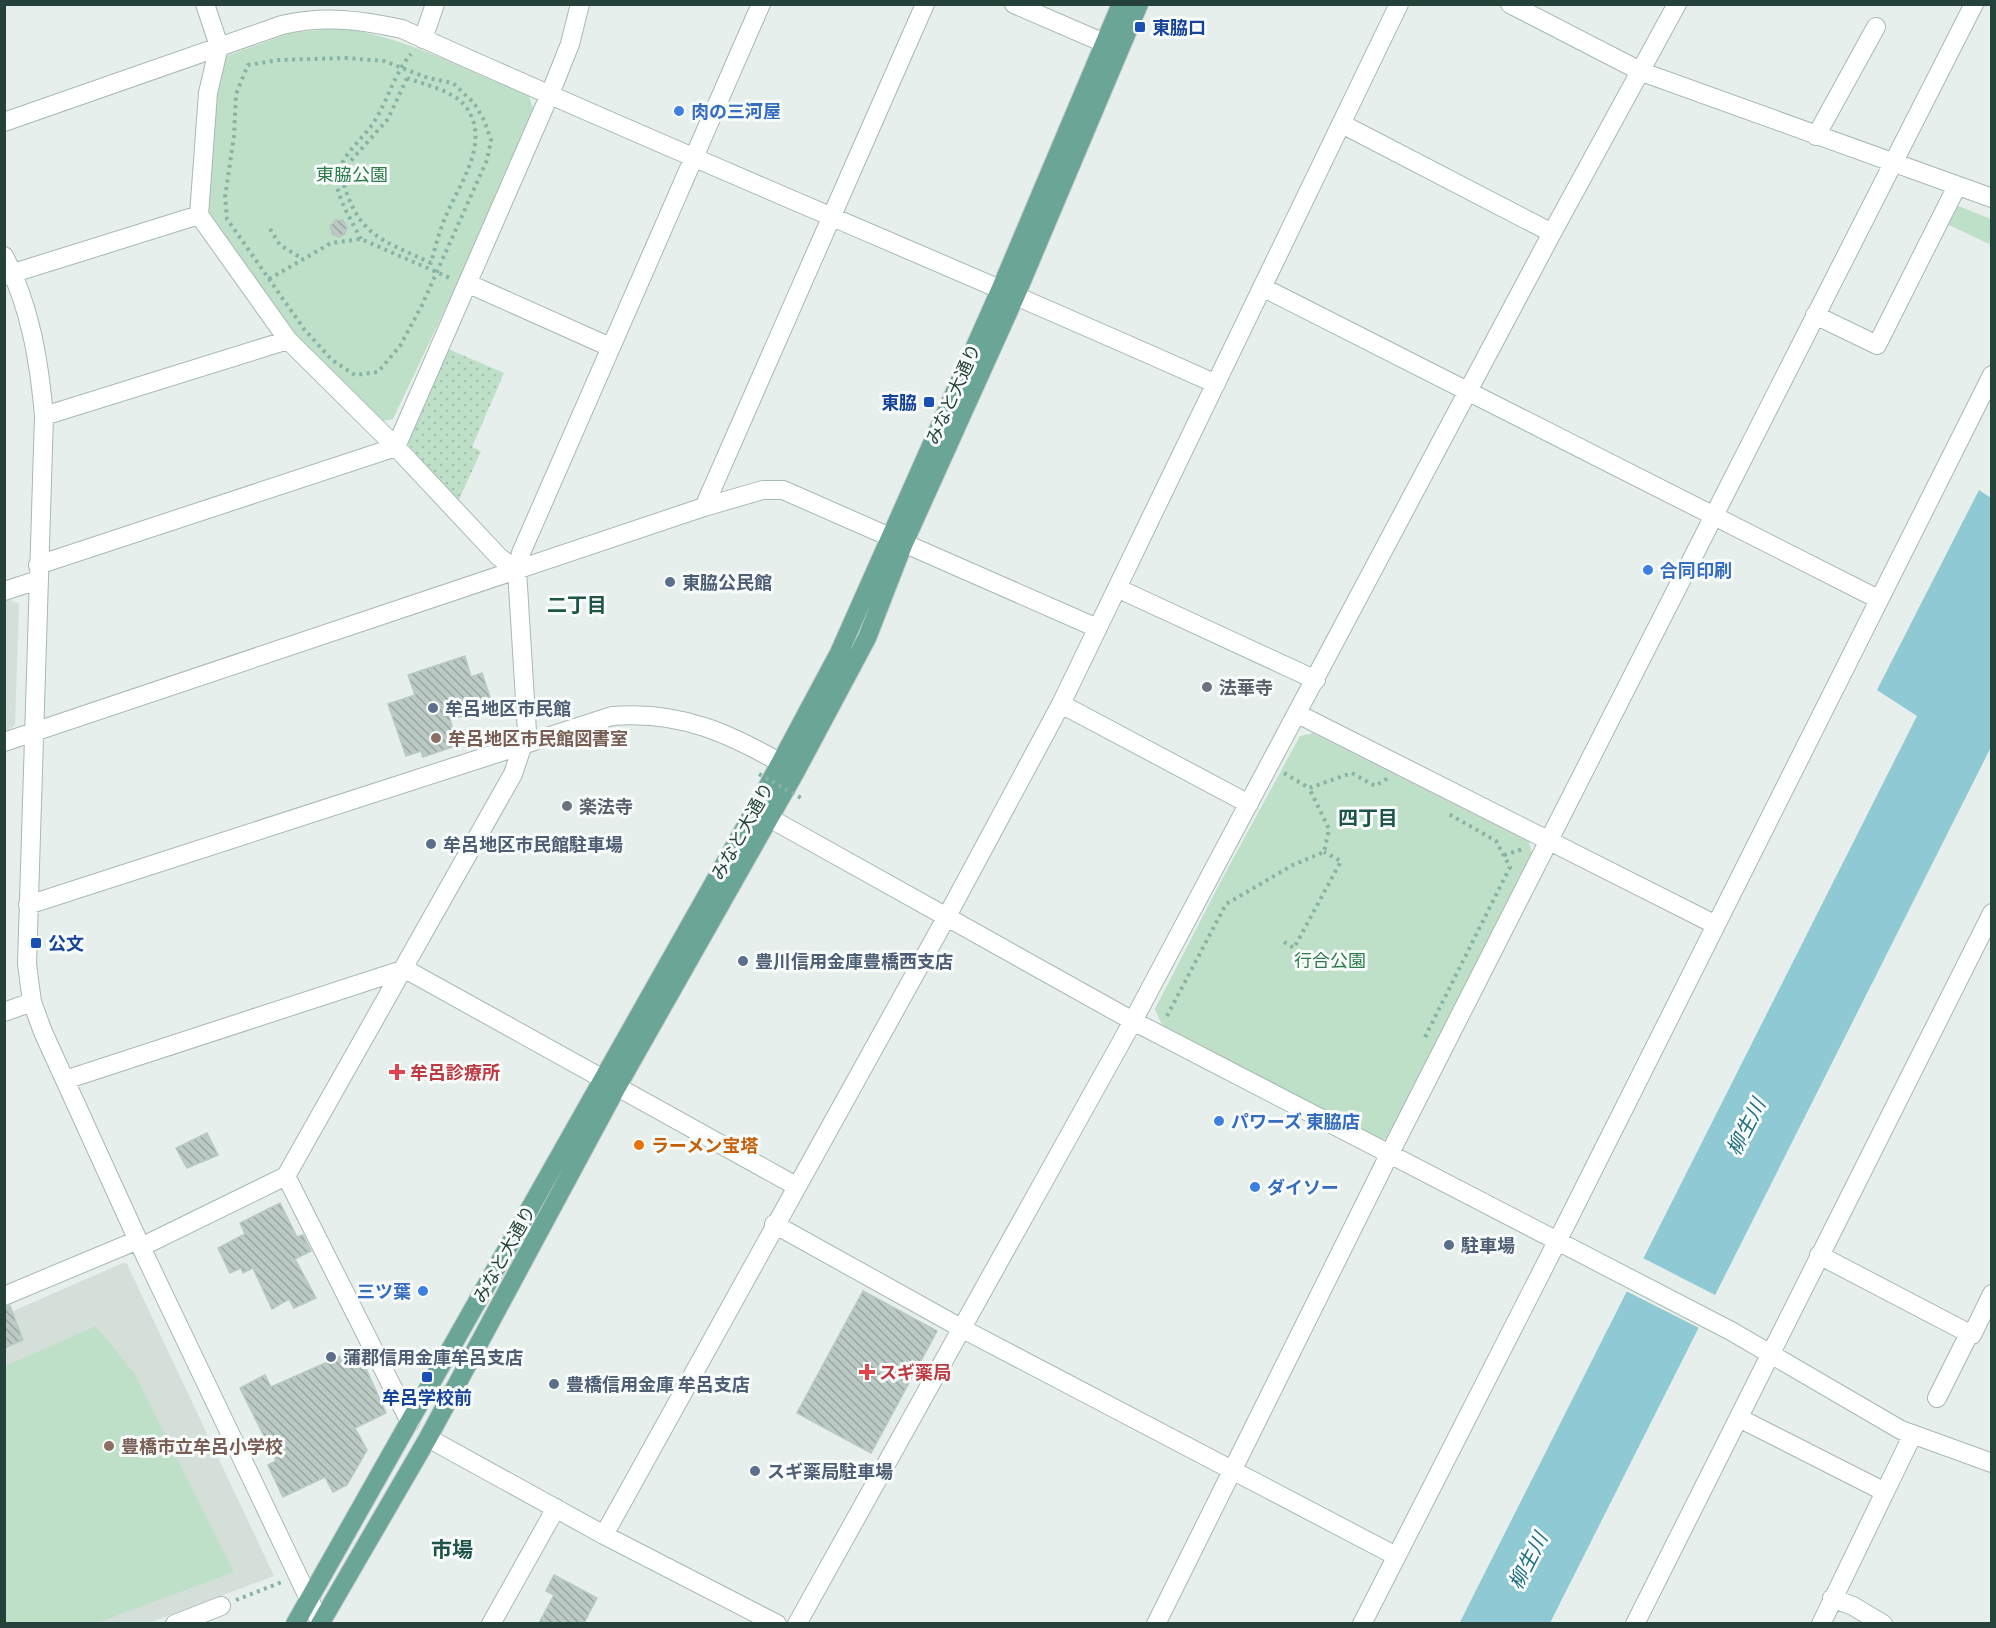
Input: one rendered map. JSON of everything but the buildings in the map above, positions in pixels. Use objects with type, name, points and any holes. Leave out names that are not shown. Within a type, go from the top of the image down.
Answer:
[{"type":"main road","name":"みなと大通り","points":[[1113,47],[1122,4]]},
{"type":"main road","name":"みなと大通り","points":[[295,1623],[410,1422],[610,1083],[788,767],[839,653],[897,540],[1008,292],[1113,47],[1139,4]]},
{"type":"main road","name":"みなと大通り","points":[[320,1623],[428,1438],[610,1083]]},
{"type":"street","points":[[205,4],[219,46],[208,93],[199,215],[288,340],[396,447],[500,557],[517,570]]},
{"type":"street","points":[[423,39],[435,4]]},
{"type":"street","points":[[4,591],[38,572],[396,447],[550,94],[570,44],[580,4]]},
{"type":"street","points":[[4,1296],[140,1243],[286,1176],[405,969],[513,774],[527,732],[517,570],[521,553],[761,4]]},
{"type":"street","points":[[704,507],[833,218],[925,4]]},
{"type":"street","points":[[1014,4],[1113,47]]},
{"type":"street","points":[[604,1535],[774,1224],[946,918],[1061,704],[1399,4]]},
{"type":"street","points":[[1510,4],[1641,72],[1992,198]]},
{"type":"street","points":[[798,1623],[1133,1022],[1552,233],[1677,4]]},
{"type":"street","points":[[1156,1623],[1389,1155],[1974,4]]},
{"type":"street","points":[[4,122],[282,25],[322,19],[364,21],[402,29],[1216,384]]},
{"type":"street","points":[[1816,136],[1876,27]]},
{"type":"street","points":[[1342,124],[1552,233]]},
{"type":"street","points":[[1815,315],[1877,345],[1957,186]]},
{"type":"street","points":[[9,275],[199,215]]},
{"type":"street","points":[[4,256],[34,345],[44,416],[28,905],[27,964],[32,1002],[43,1032],[140,1243],[320,1623]]},
{"type":"street","points":[[469,284],[610,347]]},
{"type":"street","points":[[1262,287],[1878,599]]},
{"type":"street","points":[[44,416],[288,340]]},
{"type":"street","points":[[1362,1623],[1557,1242],[1714,924],[1992,375]]},
{"type":"street","points":[[4,742],[704,507],[763,490],[783,490],[1096,628]]},
{"type":"street","points":[[1117,588],[1316,680]]},
{"type":"street","points":[[1061,704],[1249,804]]},
{"type":"street","points":[[28,905],[612,716],[643,714],[675,717],[697,723],[788,767]]},
{"type":"street","points":[[1298,714],[1714,924]]},
{"type":"street","points":[[762,814],[1133,1022],[1731,1331],[1913,1434],[1992,1463]]},
{"type":"street","points":[[1635,1623],[1992,913]]},
{"type":"street","points":[[65,1080],[405,969],[796,1186]]},
{"type":"street","points":[[4,1012],[32,1002]]},
{"type":"street","points":[[286,1176],[410,1422]]},
{"type":"street","points":[[774,1224],[962,1328],[1396,1556]]},
{"type":"street","points":[[1819,1256],[1969,1334]]},
{"type":"street","points":[[1937,1398],[1992,1294]]},
{"type":"street","points":[[1739,1418],[1885,1492]]},
{"type":"street","points":[[1821,1623],[1913,1434]]},
{"type":"street","points":[[428,1438],[604,1535],[777,1623]]},
{"type":"street","points":[[490,1623],[556,1508]]},
{"type":"street","points":[[1832,1598],[1853,1606],[1883,1623]]},
{"type":"street","points":[[176,1623],[221,1606]]},
{"type":"path","points":[[361,239],[345,209],[336,181],[341,165],[373,123],[387,100],[400,68],[423,39]]},
{"type":"path","points":[[345,58],[384,61],[400,68],[428,78],[453,83],[474,103],[484,120],[491,140],[487,160],[400,346],[378,372],[355,375],[332,360],[304,329],[270,278],[235,234],[227,219],[225,197],[234,136],[236,94],[248,65],[279,60],[345,58]]},
{"type":"path","points":[[407,78],[451,96],[468,109],[476,144],[466,175],[444,219],[431,262],[372,235],[359,221],[348,200],[342,178],[348,164],[388,119],[407,78]]},
{"type":"path","points":[[270,229],[280,245],[303,259]]},
{"type":"path","points":[[253,289],[330,243],[361,239],[469,284]]},
{"type":"path","points":[[1279,770],[1309,788],[1329,829],[1323,852]]},
{"type":"path","points":[[1309,788],[1352,773],[1375,786],[1388,778],[1398,784]]},
{"type":"path","points":[[759,774],[801,798]]},
{"type":"path","points":[[1420,1047],[1510,867],[1496,841],[1447,813]]},
{"type":"path","points":[[1167,1016],[1226,904],[1293,865],[1323,852],[1341,861],[1294,948],[1284,942]]},
{"type":"path","points":[[221,1606],[285,1581]]},
{"type":"shaded area","points":[[8,599],[19,604],[15,725],[4,733],[4,600]]},
{"type":"shaded area","name":"豊橋市立牟呂小学校","points":[[123,1263],[127,1264],[274,1576],[149,1623],[5,1623],[4,1315]]},
{"type":"green space","name":"東脇公園","points":[[339,28],[364,32],[412,46],[529,96],[533,108],[466,265],[393,419],[382,421],[305,347],[207,213],[217,92],[224,57],[290,33]]},
{"type":"green space","points":[[1956,205],[1991,219],[1989,244],[1947,224]]},
{"type":"green space","points":[[446,348],[504,373],[472,447],[481,451],[458,502],[406,442]]},
{"type":"green space","name":"行合公園","points":[[1313,733],[1528,838],[1532,854],[1392,1136],[1380,1141],[1162,1025],[1155,1009],[1222,879],[1300,736]]},
{"type":"green space","name":"豊橋市立牟呂小学校","points":[[96,1326],[134,1373],[234,1572],[97,1623],[5,1623],[5,1366]]},
{"type":"water","name":"柳生川","points":[[1979,490],[1991,498],[1991,747],[1550,1623],[1459,1624],[1917,716],[1877,690]]},
{"type":"pier","points":[[1641,1257],[1717,1296],[1701,1329],[1624,1290]]},
{"type":"place","name":"東脇口","points":[[1140,27]]},
{"type":"place","name":"肉の三河屋","points":[[679,111]]},
{"type":"place","name":"東脇","points":[[929,402]]},
{"type":"place","name":"合同印刷","points":[[1648,570]]},
{"type":"place","name":"東脇公民館","points":[[670,582]]},
{"type":"place","name":"法華寺","points":[[1207,687]]},
{"type":"place","name":"牟呂地区市民館","points":[[433,708]]},
{"type":"place","name":"牟呂地区市民館図書室","points":[[436,738]]},
{"type":"place","name":"楽法寺","points":[[567,806]]},
{"type":"place","name":"牟呂地区市民館駐車場","points":[[431,844]]},
{"type":"place","name":"公文","points":[[36,943]]},
{"type":"place","name":"豊川信用金庫豊橋西支店","points":[[743,961]]},
{"type":"place","name":"牟呂診療所","points":[[397,1072]]},
{"type":"place","name":"パワーズ 東脇店","points":[[1219,1121]]},
{"type":"place","name":"ラーメン宝塔","points":[[639,1145]]},
{"type":"place","name":"ダイソー","points":[[1255,1187]]},
{"type":"place","name":"駐車場","points":[[1449,1245]]},
{"type":"place","name":"三ツ葉","points":[[423,1291]]},
{"type":"place","name":"蒲郡信用金庫牟呂支店","points":[[331,1357]]},
{"type":"place","name":"スギ薬局","points":[[867,1372]]},
{"type":"place","name":"牟呂学校前","points":[[427,1377]]},
{"type":"place","name":"豊橋信用金庫 牟呂支店","points":[[554,1384]]},
{"type":"place","name":"豊橋市立牟呂小学校","points":[[109,1446]]},
{"type":"place","name":"スギ薬局駐車場","points":[[755,1471]]},
{"type":"district","name":"二丁目","points":[[577,605]]},
{"type":"district","name":"四丁目","points":[[1368,818]]},
{"type":"district","name":"市場","points":[[452,1549]]}]
